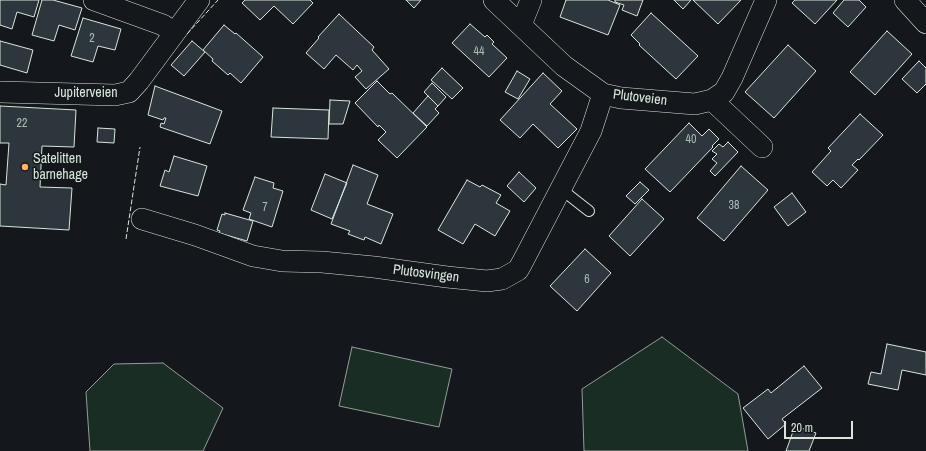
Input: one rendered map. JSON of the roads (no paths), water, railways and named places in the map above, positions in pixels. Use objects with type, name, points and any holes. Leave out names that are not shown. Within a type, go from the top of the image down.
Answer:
[{"type":"street","name":"Jupiterveien","points":[[0,92],[115,95],[129,92],[135,87],[199,0]]},
{"type":"street","name":"Plutoveien","points":[[494,0],[564,66],[603,94],[621,98],[695,104],[712,100]]},
{"type":"street","points":[[521,25],[531,0]]},
{"type":"street","points":[[762,147],[712,100],[724,92],[732,78],[766,0]]},
{"type":"street","points":[[904,0],[926,23]]},
{"type":"street","points":[[111,4],[163,25],[174,33]]},
{"type":"street","name":"Plutosvingen","points":[[142,219],[252,256],[282,261],[322,262],[366,266],[487,281],[502,279],[518,270],[591,131],[603,94]]},
{"type":"lane","points":[[561,189],[588,211]]},
{"type":"place","name":"Satelitten barnehage","points":[[25,167]]}]
